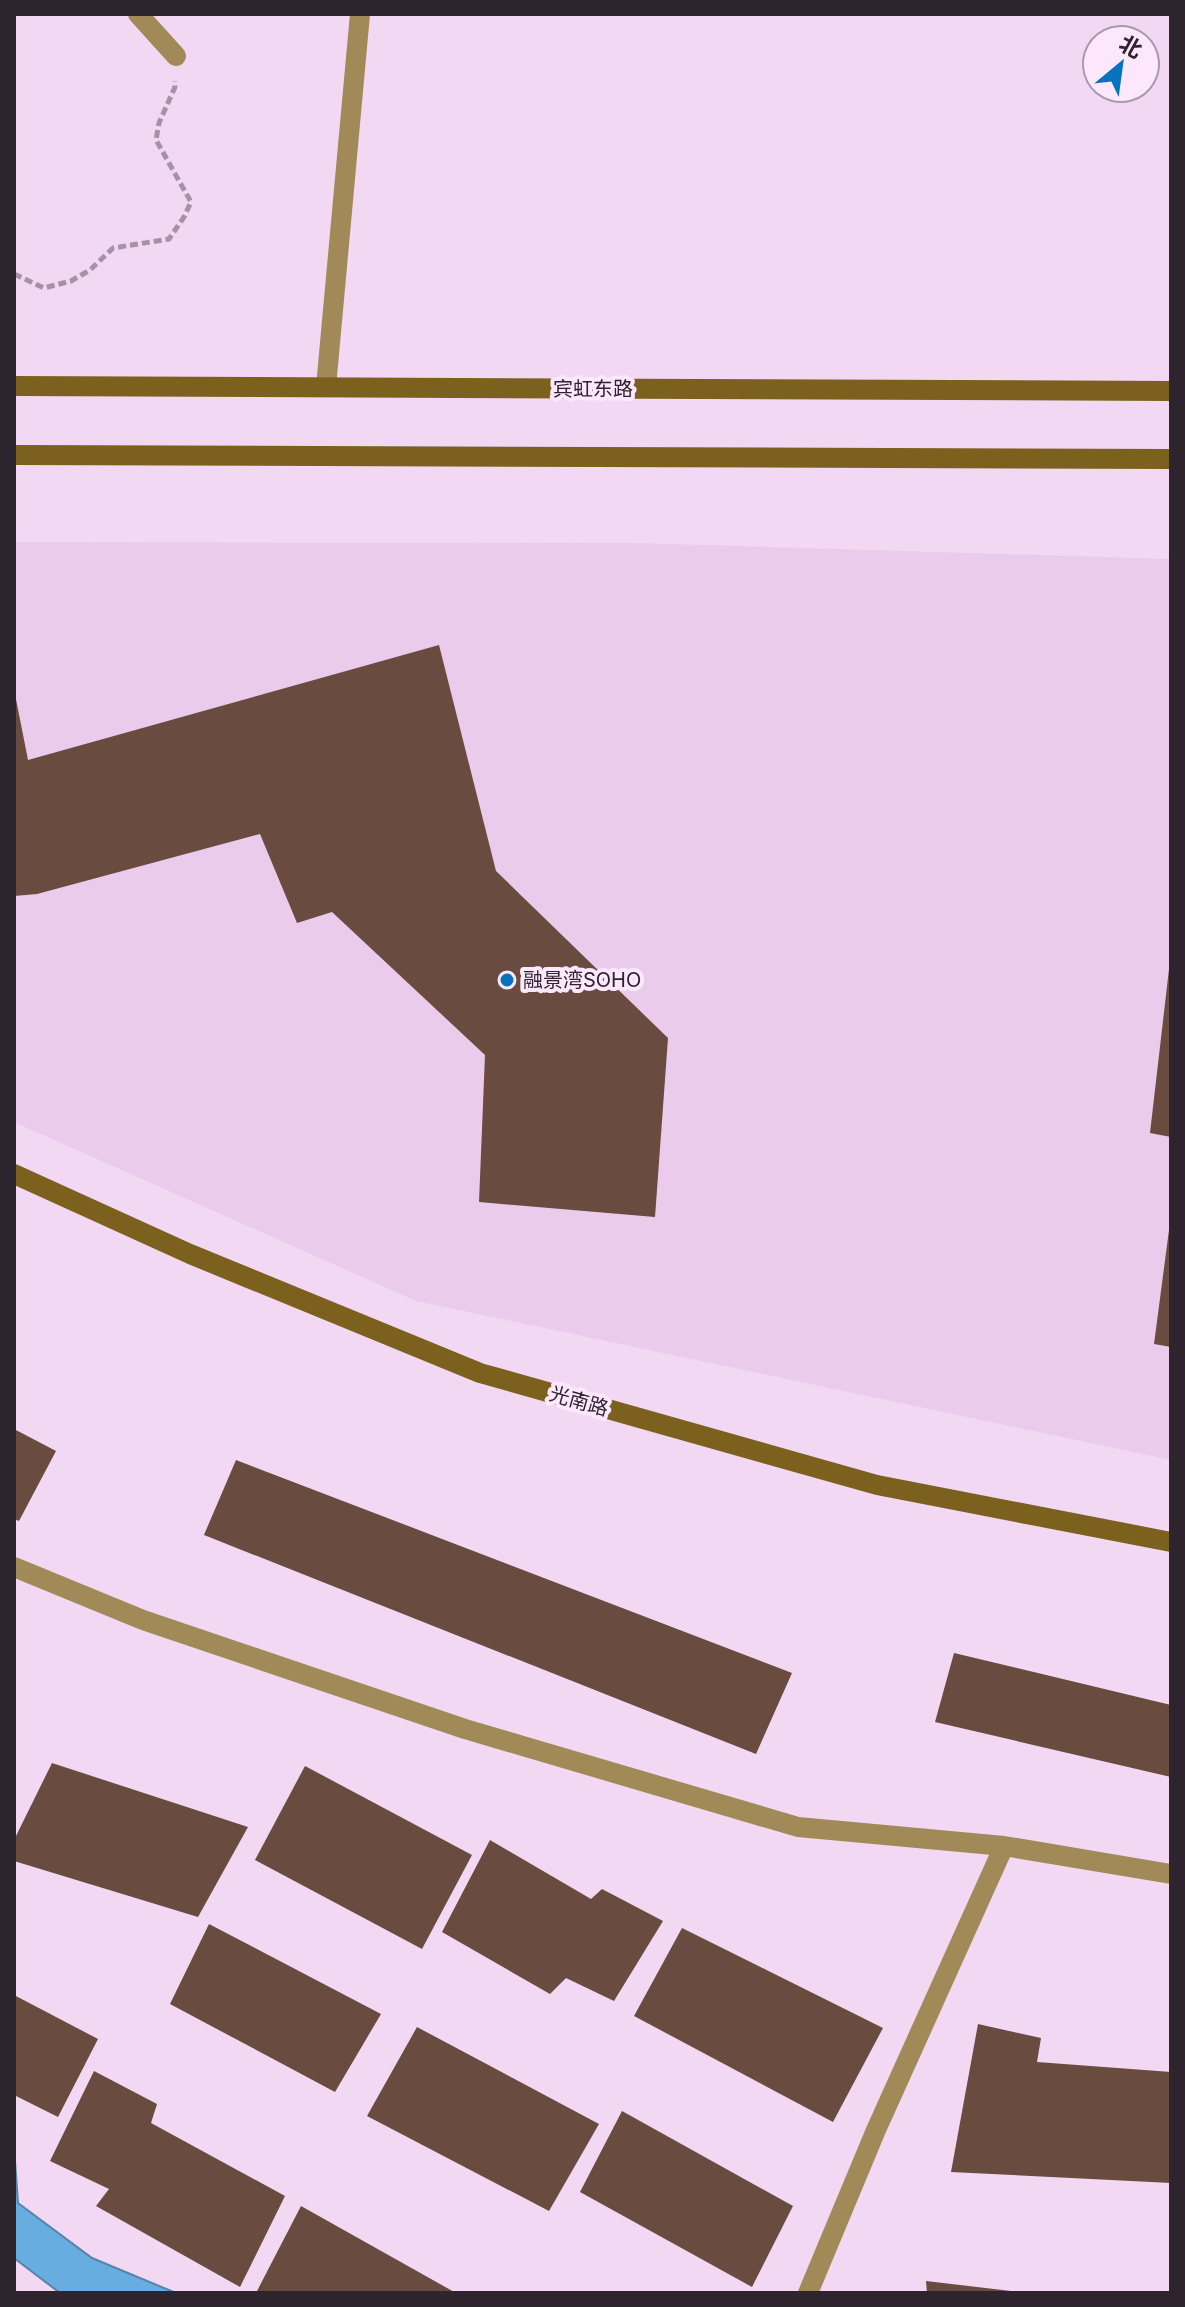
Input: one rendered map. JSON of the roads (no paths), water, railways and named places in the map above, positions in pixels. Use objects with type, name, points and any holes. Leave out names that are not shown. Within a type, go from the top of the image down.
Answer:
[{"type":"main road","name":"宾虹东路","points":[[14,386],[1171,391]]},
{"type":"main road","points":[[14,455],[1171,459]]},
{"type":"main road","name":"光南路","points":[[14,1174],[190,1254],[480,1373],[877,1485],[1171,1542]]},
{"type":"street","points":[[138,14],[176,56]]},
{"type":"street","points":[[326,387],[360,14]]},
{"type":"street","points":[[14,1567],[143,1620],[465,1729],[798,1827],[1004,1846],[1171,1874]]},
{"type":"street","points":[[808,2293],[876,2130],[1004,1846]]},
{"type":"water","points":[[14,2147],[18,2203],[92,2258],[176,2293],[60,2293],[14,2258]]},
{"type":"place","name":"融景湾SOHO","points":[[507,980]]}]
